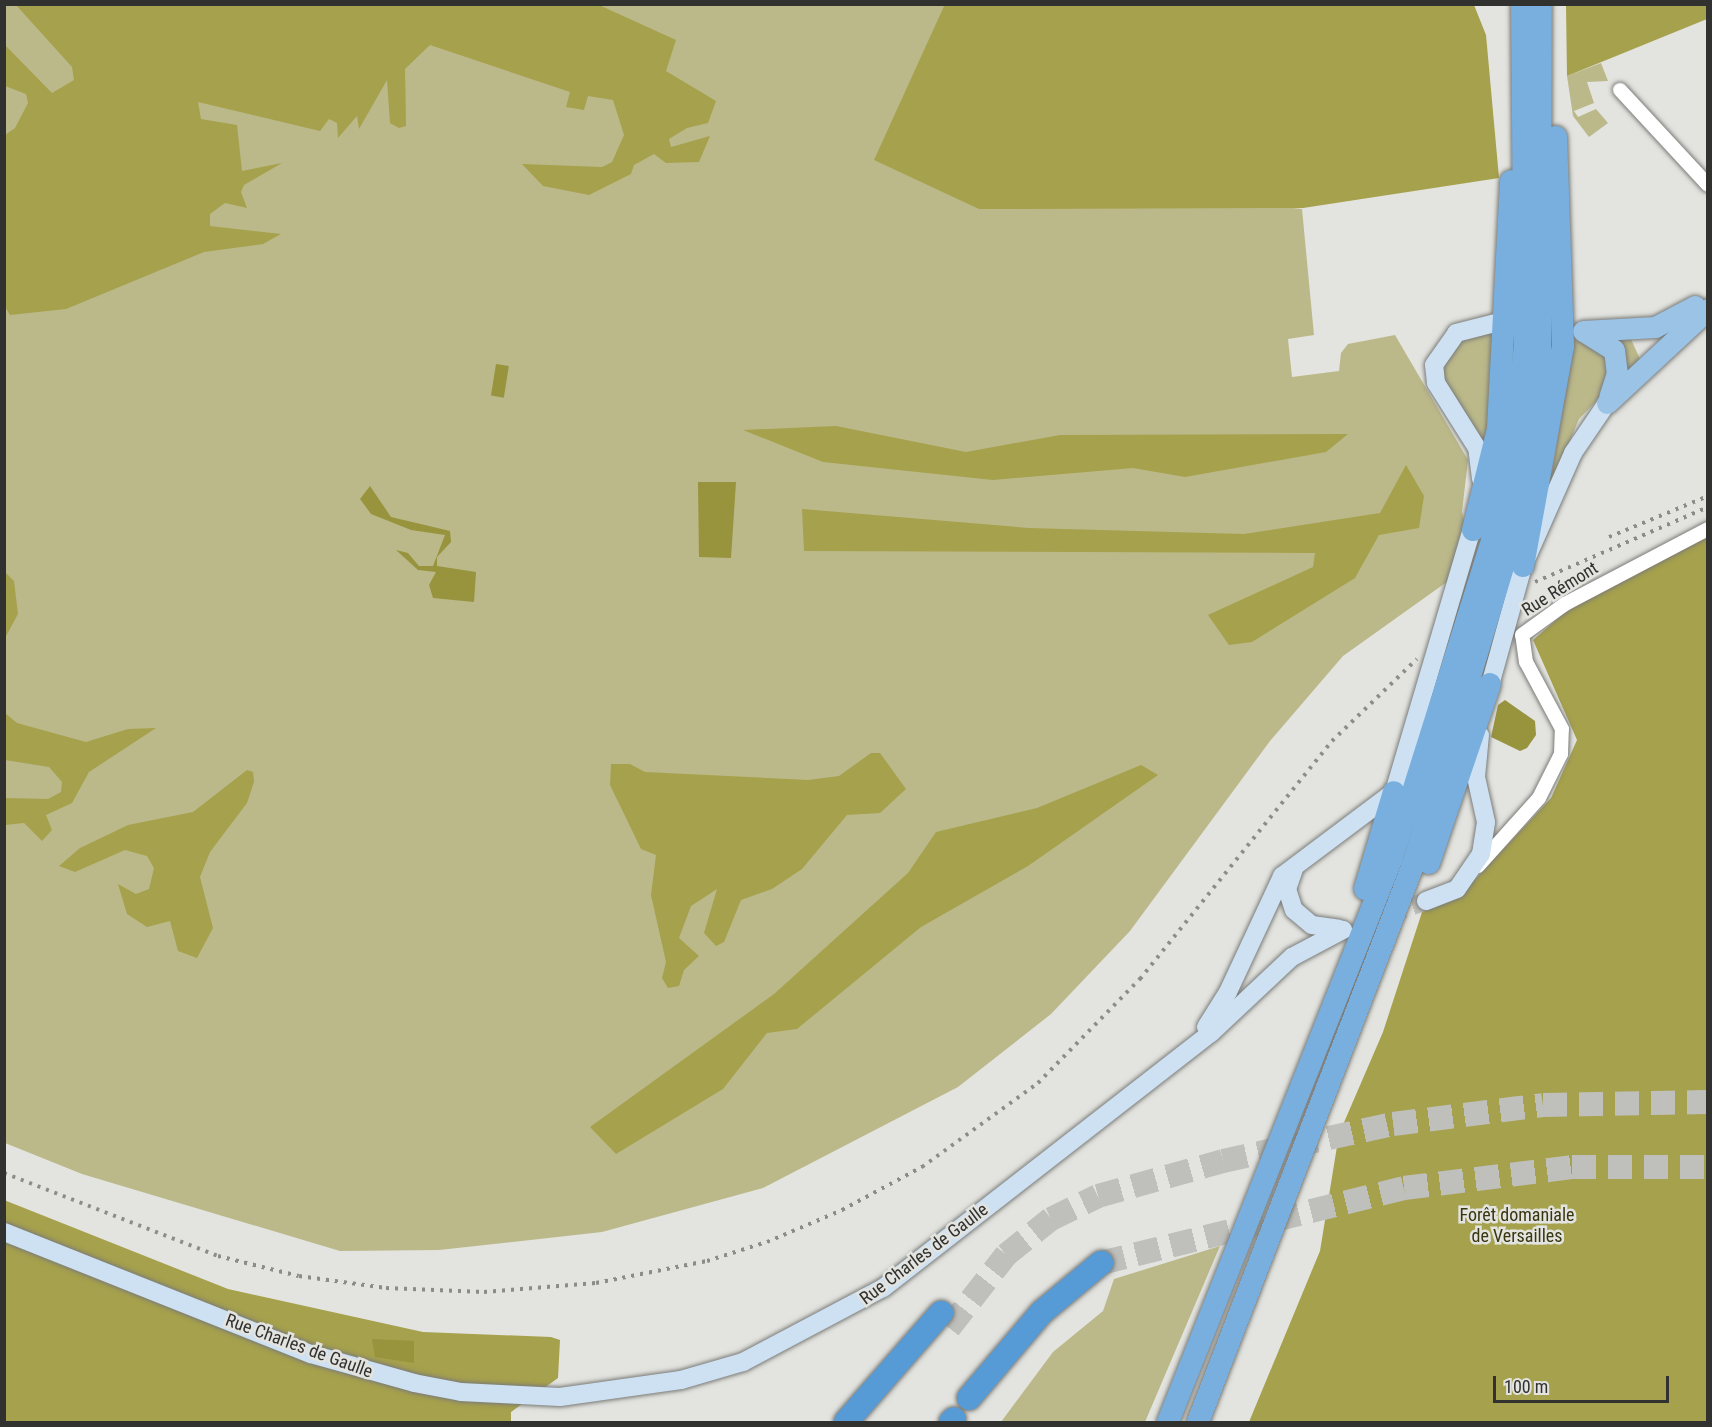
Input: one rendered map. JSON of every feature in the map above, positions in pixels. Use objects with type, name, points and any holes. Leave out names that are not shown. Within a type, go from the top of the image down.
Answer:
[{"type":"highway","points":[[1168,1422],[1392,858],[1456,661],[1515,436],[1525,346],[1522,4]]},
{"type":"highway","points":[[1523,566],[1563,346],[1543,4]]},
{"type":"highway","points":[[1198,1422],[1277,1212],[1413,865],[1505,564],[1522,488],[1539,390],[1543,317],[1543,4]]},
{"type":"highway","points":[[1473,530],[1498,429],[1511,173],[1523,143]]},
{"type":"highway","points":[[1277,1212],[1293,1198],[1427,869],[1490,684]]},
{"type":"highway","points":[[1352,957],[1351,932],[1394,792]]},
{"type":"highway","points":[[969,1398],[1042,1312],[1101,1263]]},
{"type":"highway","points":[[846,1422],[945,1320],[863,1422]]},
{"type":"main road","points":[[1606,403],[1618,361],[1606,342],[1583,331],[1636,331],[1673,322],[1707,296]]},
{"type":"main road","points":[[1426,901],[1457,889],[1472,874],[1486,836],[1476,767],[1490,684],[1523,566],[1573,453],[1606,403],[1656,354],[1707,309]]},
{"type":"main road","points":[[1300,859],[1394,792],[1473,530],[1480,460],[1436,383],[1434,365],[1455,333],[1499,322]]},
{"type":"main road","points":[[1636,331],[1640,347],[1656,354]]},
{"type":"main road","name":"Rue Charles de Gaulle","points":[[4,1232],[311,1354],[372,1373],[514,1396],[621,1392],[743,1362],[866,1299],[1188,1050],[1292,957],[1342,930],[1312,925],[1294,910],[1287,890],[1300,859]]},
{"type":"main road","name":"Rue Charles de Gaulle","points":[[1188,1050],[1228,992],[1272,889],[1300,859]]},
{"type":"street","points":[[1620,90],[1707,185]]},
{"type":"street","name":"Rue Rémont","points":[[1472,874],[1539,798],[1561,754],[1562,729],[1526,662],[1522,635],[1565,604],[1707,529]]},
{"type":"shaded area","points":[[4,5],[945,5],[1258,204],[1302,209],[1314,335],[1288,339],[1292,377],[1339,371],[1341,353],[1348,344],[1395,335],[1468,460],[1462,512],[1467,533],[1451,579],[1343,656],[1270,741],[1130,931],[1051,1014],[958,1087],[763,1188],[602,1232],[439,1250],[340,1251],[82,1174],[5,1143]]},
{"type":"shaded area","points":[[1601,63],[1608,81],[1587,82],[1594,103],[1574,111],[1578,117],[1596,109],[1608,123],[1589,137],[1573,116],[1567,76]]},
{"type":"shaded area","points":[[1500,331],[1489,454],[1445,380],[1443,366],[1460,340]]},
{"type":"shaded area","points":[[1629,335],[1640,359],[1619,386],[1607,336]]},
{"type":"shaded area","points":[[1574,340],[1605,347],[1608,389],[1579,419],[1549,490]]},
{"type":"shaded area","points":[[496,364],[509,366],[504,398],[491,396]]},
{"type":"shaded area","points":[[698,482],[736,482],[731,558],[699,557]]},
{"type":"shaded area","points":[[370,486],[391,517],[450,531],[451,542],[437,557],[437,566],[476,572],[474,602],[433,598],[429,585],[436,572],[418,570],[396,550],[408,553],[419,566],[433,566],[445,535],[411,530],[371,514],[360,499]]},
{"type":"shaded area","points":[[1505,700],[1535,721],[1536,735],[1527,748],[1520,751],[1491,737],[1498,705]]},
{"type":"shaded area","points":[[1220,1246],[1145,1422],[1001,1422],[1053,1352],[1103,1311],[1114,1279]]},
{"type":"shaded area","points":[[372,1339],[414,1341],[414,1363],[375,1357]]},
{"type":"green space","points":[[945,4],[1474,5],[1486,35],[1499,178],[1303,208],[979,209],[874,160]]},
{"type":"green space","points":[[16,5],[599,5],[676,40],[666,71],[716,101],[708,123],[687,128],[669,139],[671,147],[710,136],[699,162],[666,163],[654,154],[634,165],[631,174],[589,195],[543,186],[522,164],[602,167],[612,162],[624,135],[613,100],[588,96],[584,110],[566,107],[570,92],[430,45],[405,69],[406,126],[399,128],[390,123],[387,80],[359,129],[357,116],[338,138],[337,123],[329,119],[320,131],[198,102],[201,119],[237,125],[242,171],[282,163],[244,185],[241,192],[247,208],[225,203],[210,214],[210,226],[281,234],[263,244],[204,252],[66,309],[10,315],[4,305],[5,135],[15,128],[28,103],[26,94],[5,86],[5,45],[52,93],[74,80],[72,67]]},
{"type":"green space","points":[[1566,5],[1707,5],[1707,19],[1567,76]]},
{"type":"green space","points":[[836,426],[966,452],[1060,435],[1348,434],[1326,452],[1185,477],[1133,468],[993,480],[823,462],[743,430]]},
{"type":"green space","points":[[1406,465],[1424,496],[1419,528],[1379,535],[1355,578],[1252,642],[1229,645],[1208,615],[1313,567],[1315,553],[804,551],[802,509],[1029,528],[1244,534],[1380,513]]},
{"type":"green space","name":"Forêt domaniale de Versailles","points":[[1707,538],[1707,1422],[1249,1422],[1320,1251],[1339,1134],[1383,1032],[1425,903],[1466,889],[1551,798],[1577,740],[1533,640],[1563,614],[1660,557]]},
{"type":"green space","points":[[5,572],[14,581],[18,614],[5,638]]},
{"type":"green space","points":[[5,713],[17,723],[86,742],[128,729],[156,728],[89,772],[72,803],[46,815],[52,830],[42,841],[24,823],[5,825],[5,798],[48,799],[61,792],[62,782],[49,767],[5,760]]},
{"type":"green space","points":[[871,753],[880,753],[906,789],[880,813],[847,815],[802,869],[772,889],[741,900],[724,942],[716,946],[704,933],[717,889],[691,906],[679,938],[699,956],[684,970],[679,986],[668,988],[662,978],[666,962],[651,895],[656,855],[641,849],[610,785],[611,764],[630,764],[645,772],[808,780],[839,776]]},
{"type":"green space","points":[[1141,765],[1158,775],[1028,866],[921,927],[797,1029],[767,1033],[723,1089],[616,1154],[590,1127],[774,994],[908,873],[936,832],[1037,808]]},
{"type":"green space","points":[[247,770],[253,772],[254,782],[247,803],[210,852],[200,877],[213,928],[197,958],[178,951],[170,921],[147,927],[127,914],[118,884],[136,894],[149,889],[154,868],[147,856],[125,850],[75,872],[59,866],[80,848],[128,825],[193,812]]},
{"type":"green space","points":[[4,1200],[228,1289],[423,1332],[551,1337],[560,1340],[558,1378],[511,1412],[511,1422],[5,1422]]},
{"type":"tunnel","points":[[1387,915],[1426,901]]},
{"type":"tunnel","points":[[949,1328],[1006,1255],[1051,1219],[1098,1196],[1223,1161],[1393,1124],[1543,1105],[1708,1102]]},
{"type":"tunnel","points":[[1101,1263],[1404,1188],[1572,1167],[1708,1167]]},
{"type":"railway","points":[[1609,537],[1708,496]]},
{"type":"railway","points":[[1535,582],[1708,507]]},
{"type":"railway","points":[[4,1173],[218,1256],[299,1276],[386,1288],[484,1292],[596,1283],[707,1261],[767,1242],[842,1210],[922,1167],[1038,1083],[1140,979],[1332,741],[1417,659]]}]
